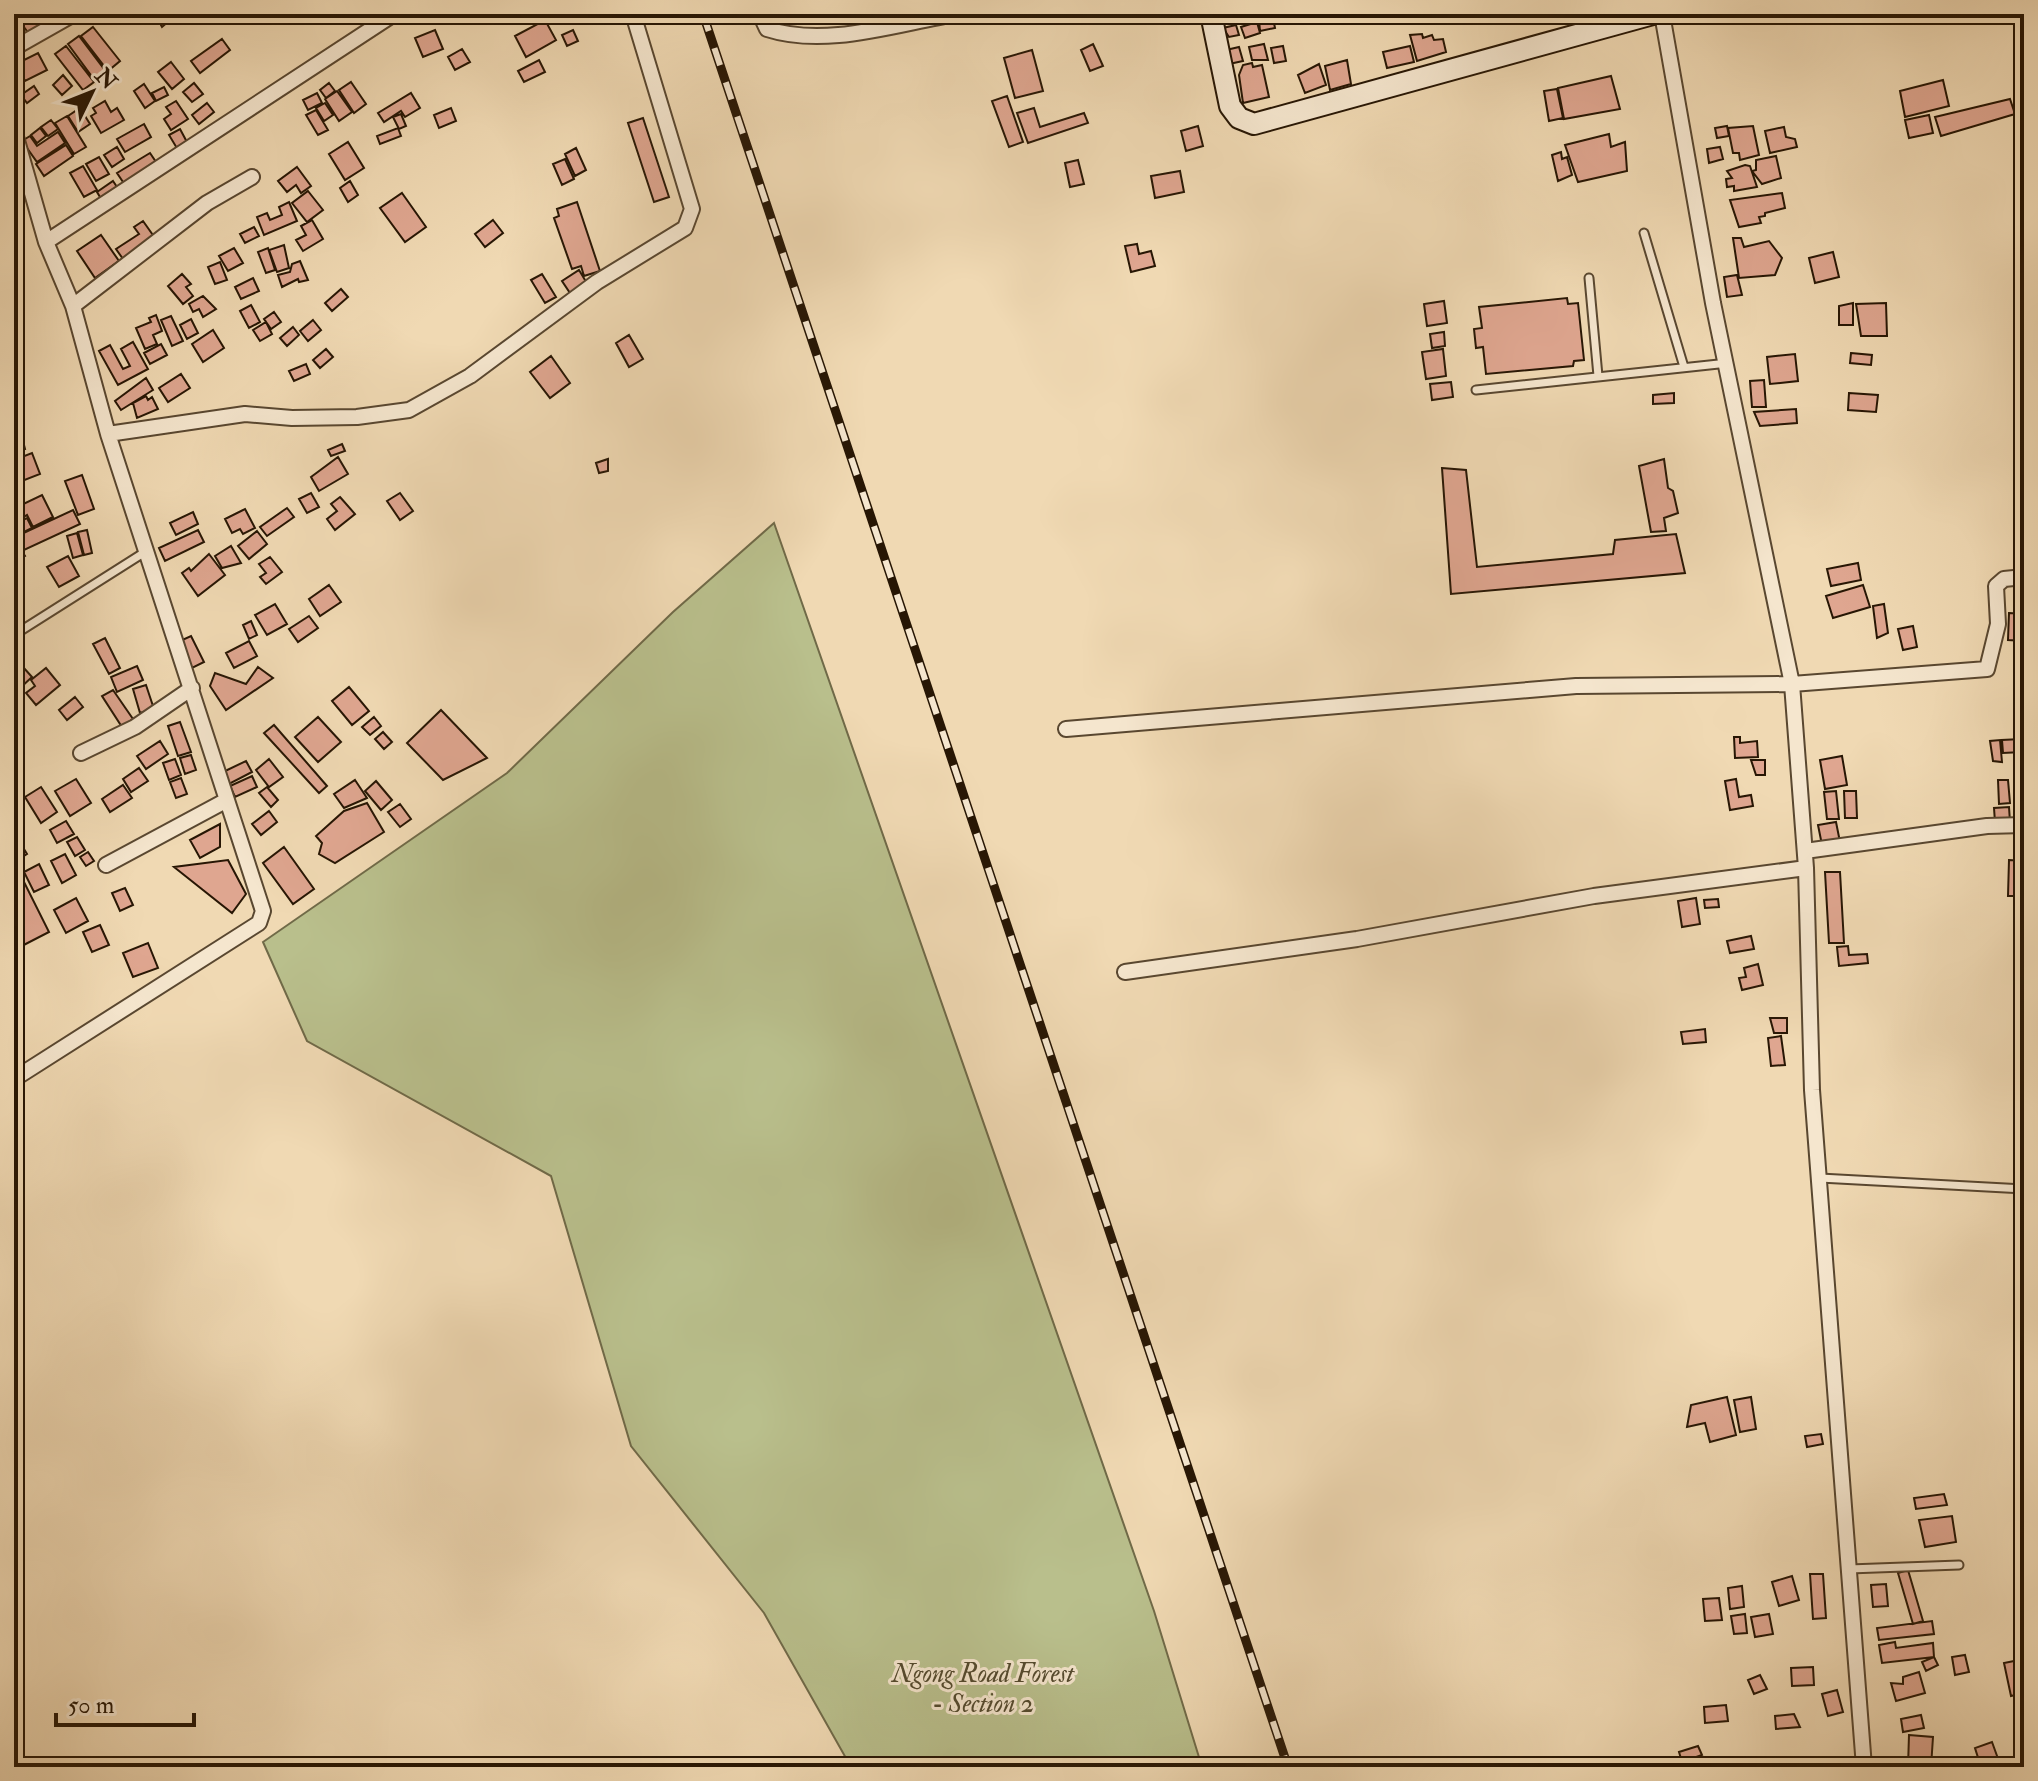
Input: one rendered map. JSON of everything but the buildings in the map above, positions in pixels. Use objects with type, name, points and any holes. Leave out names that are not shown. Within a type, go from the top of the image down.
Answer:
[{"type":"main road","points":[[1211,14],[1230,106],[1239,118],[1254,124],[1653,14]]},
{"type":"street","points":[[14,48],[74,14]]},
{"type":"street","points":[[46,242],[394,14]]},
{"type":"street","points":[[108,434],[245,414],[292,418],[357,417],[409,410],[470,376],[597,282],[685,228],[692,209],[633,14]]},
{"type":"street","points":[[760,14],[767,29],[790,37],[837,35],[955,14]]},
{"type":"street","points":[[1662,14],[1713,303],[1728,363],[1792,684],[1806,868],[1812,1090],[1864,1767]]},
{"type":"street","points":[[14,130],[46,242],[73,306],[108,434],[262,904],[259,923],[14,1079]]},
{"type":"street","points":[[73,306],[207,203],[252,177]]},
{"type":"street","points":[[1066,729],[1576,686],[1792,684],[1987,669],[1998,624],[1996,586],[2004,579],[2024,577]]},
{"type":"street","points":[[81,753],[135,727],[192,688]]},
{"type":"street","points":[[106,865],[227,800]]},
{"type":"street","points":[[1805,851],[1987,826],[2024,825]]},
{"type":"street","points":[[1125,972],[1357,939],[1594,896],[1806,868]]},
{"type":"lane","points":[[1644,233],[1684,367]]},
{"type":"lane","points":[[1589,278],[1598,376]]},
{"type":"lane","points":[[1476,390],[1728,363]]},
{"type":"lane","points":[[14,635],[147,551]]},
{"type":"lane","points":[[1820,1178],[2024,1189]]},
{"type":"lane","points":[[1849,1569],[1959,1565]]},
{"type":"green space","name":"Ngong Road Forest - Section 2","points":[[774,523],[1154,1611],[1202,1767],[851,1767],[764,1613],[631,1446],[551,1176],[307,1041],[263,942],[507,773],[673,612]]},
{"type":"railway","points":[[703,14],[1288,1767]]}]
